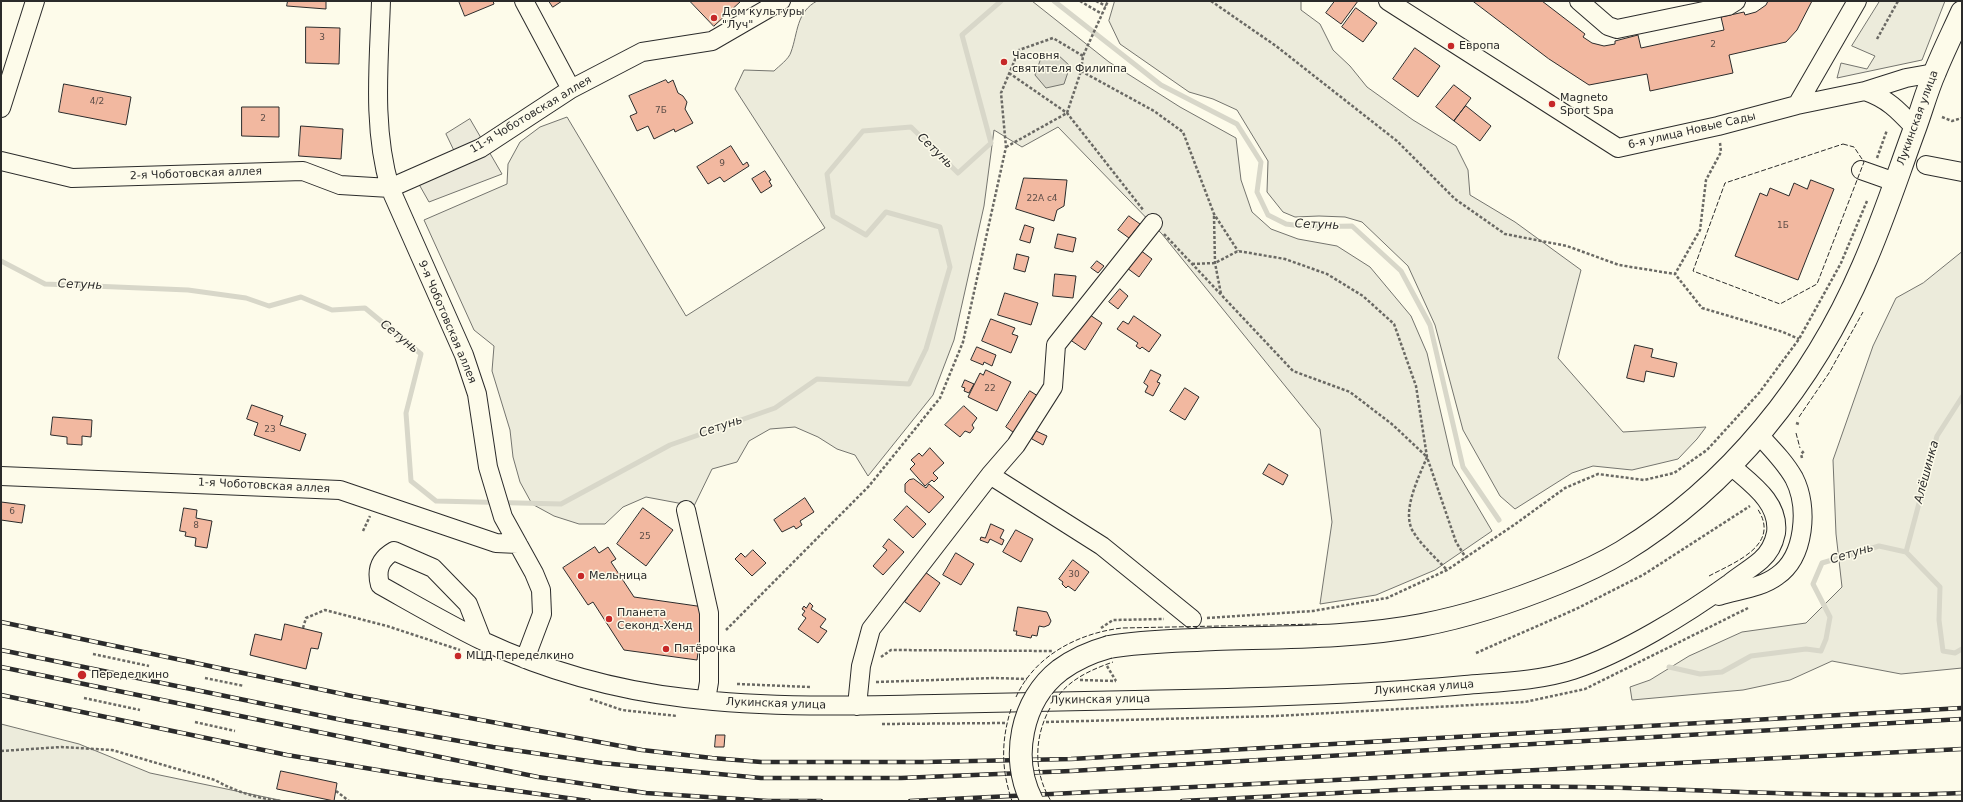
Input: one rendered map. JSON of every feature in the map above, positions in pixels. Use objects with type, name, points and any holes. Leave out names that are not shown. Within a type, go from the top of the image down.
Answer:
[{"type":"main road","name":"Лукинская улица","points":[[1032,801],[1023,775],[1020,757],[1024,726],[1034,701],[1044,686],[1058,671],[1091,652],[1109,647],[1152,642],[1317,637],[1373,632],[1423,625],[1471,614],[1515,600],[1581,573],[1622,552],[1673,517],[1730,465],[1760,435],[1818,354],[1848,300],[1879,225],[1934,73],[1962,12]]},
{"type":"street","points":[[1,108],[34,1]]},
{"type":"street","name":"9-я Чоботовская аллея","points":[[381,1],[377,99],[383,166],[390,188],[464,355],[477,394],[488,467],[503,517],[534,573],[541,590],[542,602],[539,625],[525,659]]},
{"type":"street","points":[[524,1],[571,89]]},
{"type":"street","name":"11-я Чоботовская аллея","points":[[390,188],[481,148],[571,89],[642,52],[712,41],[780,1]]},
{"type":"street","name":"6-я улица Новые Сады","points":[[1388,1],[1618,148],[1718,126],[1797,104],[1865,91],[1906,78],[1934,73]]},
{"type":"street","points":[[1579,1],[1608,26],[1617,29],[1728,6],[1736,1]]},
{"type":"street","points":[[1797,104],[1857,1]]},
{"type":"street","points":[[1865,91],[1881,96],[1888,101],[1915,128]]},
{"type":"street","name":"2-я Чоботовская аллея","points":[[1,161],[72,178],[303,171],[340,185],[390,188]]},
{"type":"street","points":[[1926,164],[1962,172]]},
{"type":"street","points":[[1866,172],[1895,182]]},
{"type":"street","points":[[857,706],[861,666],[871,629],[990,475],[1016,445],[1053,387],[1056,346],[1153,223]]},
{"type":"street","name":"Лукинская улица","points":[[1709,598],[1765,583],[1784,571],[1797,550],[1802,512],[1795,480],[1780,458],[1760,435]]},
{"type":"street","name":"Лукинская улица","points":[[482,640],[468,604],[433,568],[394,551],[385,556],[378,568],[377,576],[380,586],[482,640],[525,659],[623,689],[706,700],[740,703],[857,706],[1302,696],[1451,687],[1535,678],[1573,670],[1618,650],[1662,627],[1709,598],[1764,558],[1770,549],[1776,534],[1776,521],[1770,504],[1730,465]]},
{"type":"street","points":[[990,475],[1102,546],[1192,619]]},
{"type":"street","name":"1-я Чоботовская аллея","points":[[1,476],[340,490],[496,543],[518,544]]},
{"type":"street","points":[[686,510],[708,613],[709,682],[706,700]]},
{"type":"path","points":[[1080,1],[1102,14]]},
{"type":"path","points":[[1096,1],[1106,6]]},
{"type":"path","points":[[1006,147],[1067,113],[1081,71],[1083,56],[1108,1]]},
{"type":"path","points":[[1211,1],[1276,46],[1397,141],[1455,199],[1505,234],[1567,246],[1619,265],[1675,274],[1702,308],[1783,332],[1799,339]]},
{"type":"path","points":[[1878,39],[1898,1]]},
{"type":"path","points":[[724,632],[869,486],[940,398],[963,342],[1006,147],[1001,93],[1009,73],[1020,50],[1053,38],[1083,56]]},
{"type":"path","points":[[1081,71],[1154,111],[1184,132],[1214,214],[1238,251]]},
{"type":"path","points":[[1009,73],[1067,113],[1153,223],[1293,371],[1350,392],[1393,425],[1427,457]]},
{"type":"path","points":[[1942,117],[1952,121],[1962,118]]},
{"type":"path","points":[[1675,274],[1700,230],[1706,180],[1721,152],[1718,126]]},
{"type":"path","points":[[1501,534],[1565,488],[1598,474],[1644,480],[1674,473],[1707,450],[1759,393],[1799,339],[1842,263],[1869,195],[1866,172],[1887,130]]},
{"type":"path","points":[[1214,214],[1215,263],[1221,295]]},
{"type":"path","points":[[1192,264],[1215,263],[1238,251],[1285,259],[1327,274],[1363,296],[1394,324],[1416,386],[1427,457],[1456,542],[1466,558]]},
{"type":"path","points":[[1759,393],[1764,398]]},
{"type":"path","points":[[1803,461],[1802,454],[1804,451]]},
{"type":"path","points":[[1427,457],[1415,486],[1408,511],[1413,532],[1447,570]]},
{"type":"path","points":[[1476,653],[1576,609],[1643,576],[1753,503]]},
{"type":"path","points":[[363,530],[372,512]]},
{"type":"path","points":[[1038,722],[1276,716],[1525,702],[1585,689],[1751,606]]},
{"type":"path","points":[[303,628],[306,618],[325,610],[387,626],[468,652]]},
{"type":"path","points":[[93,654],[149,666]]},
{"type":"path","points":[[205,678],[244,686]]},
{"type":"path","points":[[859,685],[873,682],[956,679],[1032,679]]},
{"type":"path","points":[[1078,680],[1116,681]]},
{"type":"path","points":[[709,682],[723,684],[812,687]]},
{"type":"path","points":[[84,698],[140,710]]},
{"type":"path","points":[[586,698],[622,710],[680,716]]},
{"type":"path","points":[[195,722],[235,730]]},
{"type":"path","points":[[875,724],[1015,722]]},
{"type":"path","points":[[1,751],[61,747],[112,750],[215,780],[237,791],[280,801]]},
{"type":"path","points":[[336,791],[349,801]]},
{"type":"shaded area","points":[[817,1],[1032,1],[1109,62],[1180,107],[1236,138],[1241,180],[1252,212],[1271,229],[1298,239],[1337,246],[1370,267],[1411,316],[1427,353],[1453,465],[1492,531],[1435,570],[1376,595],[1320,604],[1332,522],[1320,429],[1162,234],[1058,127],[1022,147],[994,130],[984,206],[954,340],[933,395],[868,476],[855,455],[837,449],[818,437],[795,427],[770,429],[749,441],[737,462],[712,469],[694,506],[646,497],[623,507],[605,524],[579,524],[554,516],[532,504],[520,482],[513,457],[510,430],[492,371],[494,346],[474,330],[424,220],[507,184],[508,164],[520,142],[540,127],[567,117],[686,316],[825,228],[735,89],[744,70],[774,71],[786,60],[790,55],[801,17],[810,6]]},
{"type":"shaded area","points":[[1115,1],[1301,1],[1301,10],[1320,24],[1333,50],[1350,66],[1367,87],[1413,120],[1456,146],[1468,170],[1470,195],[1515,222],[1581,270],[1558,358],[1623,432],[1706,427],[1678,459],[1632,470],[1593,466],[1572,473],[1515,509],[1500,496],[1463,430],[1435,325],[1408,266],[1362,222],[1345,217],[1295,217],[1283,212],[1267,192],[1268,161],[1237,110],[1213,99],[1189,92],[1120,44],[1109,21]]},
{"type":"shaded area","points":[[1880,1],[1945,1],[1922,60],[1837,78],[1841,63],[1867,69],[1875,56],[1852,46]]},
{"type":"shaded area","points":[[1057,54],[1070,66],[1064,84],[1046,88],[1035,75],[1041,58]]},
{"type":"shaded area","points":[[470,119],[502,174],[429,202],[416,179],[459,161],[446,134]]},
{"type":"shaded area","points":[[1962,252],[1962,668],[1901,674],[1832,661],[1790,680],[1743,690],[1632,700],[1630,687],[1650,680],[1689,656],[1742,632],[1806,623],[1842,587],[1836,534],[1833,460],[1873,346],[1896,298],[1923,283]]},
{"type":"shaded area","points":[[1,724],[79,744],[150,773],[284,801],[1,801]]},
{"type":"building","points":[[288,1],[326,1],[326,9],[287,6]]},
{"type":"building","points":[[459,1],[493,1],[494,4],[465,16]]},
{"type":"building","points":[[549,1],[562,1],[553,7]]},
{"type":"building","name":"Дом культуры \"Луч\"","points":[[690,1],[741,1],[714,26]]},
{"type":"building","points":[[1335,1],[1358,1],[1341,24],[1326,13]]},
{"type":"building","points":[[1473,1],[1542,1],[1585,34],[1583,37],[1592,43],[1604,46],[1615,44],[1615,41],[1638,35],[1641,48],[1724,30],[1721,17],[1744,12],[1745,15],[1756,12],[1766,5],[1768,1],[1812,1],[1797,30],[1786,42],[1729,55],[1733,73],[1650,91],[1647,74],[1589,85],[1549,59]]},
{"type":"building","points":[[1356,8],[1377,23],[1363,42],[1342,27]]},
{"type":"building","points":[[306,27],[340,28],[339,64],[306,63]]},
{"type":"building","points":[[1415,48],[1440,66],[1418,97],[1393,79]]},
{"type":"building","points":[[666,80],[668,83],[673,80],[678,93],[683,96],[687,102],[685,109],[693,123],[675,132],[674,129],[654,139],[648,126],[637,131],[630,116],[637,113],[629,96]]},
{"type":"building","points":[[64,84],[131,97],[126,125],[59,112]]},
{"type":"building","points":[[1454,85],[1471,98],[1454,121],[1436,107]]},
{"type":"building","points":[[1466,106],[1491,126],[1480,141],[1454,121]]},
{"type":"building","points":[[242,107],[279,107],[279,137],[242,136]]},
{"type":"building","points":[[301,126],[343,129],[341,159],[299,156]]},
{"type":"building","points":[[731,146],[743,165],[747,162],[749,166],[724,182],[720,177],[708,184],[697,167]]},
{"type":"building","points":[[765,171],[771,180],[769,181],[772,186],[761,193],[752,179]]},
{"type":"building","points":[[1024,178],[1067,180],[1064,206],[1057,210],[1054,221],[1016,209]]},
{"type":"building","points":[[1811,180],[1834,189],[1798,280],[1735,256],[1760,193],[1767,196],[1770,188],[1789,196],[1794,183],[1807,189]]},
{"type":"building","points":[[1129,216],[1140,224],[1129,238],[1118,230]]},
{"type":"building","points":[[1025,225],[1034,228],[1030,243],[1020,240]]},
{"type":"building","points":[[1058,234],[1076,238],[1073,252],[1055,248]]},
{"type":"building","points":[[1140,250],[1152,259],[1139,277],[1127,268]]},
{"type":"building","points":[[1017,254],[1029,257],[1025,272],[1014,269]]},
{"type":"building","points":[[1097,261],[1104,266],[1098,273],[1091,268]]},
{"type":"building","points":[[1055,274],[1076,276],[1073,298],[1053,296]]},
{"type":"building","points":[[1120,289],[1128,296],[1118,309],[1109,302]]},
{"type":"building","points":[[1005,293],[1038,303],[1031,325],[998,315]]},
{"type":"building","points":[[1084,311],[1102,323],[1085,350],[1066,337]]},
{"type":"building","points":[[1134,316],[1161,335],[1149,352],[1142,347],[1140,349],[1136,346],[1138,343],[1117,329],[1123,321],[1128,324]]},
{"type":"building","points":[[991,319],[1015,328],[1012,334],[1018,336],[1011,353],[982,341]]},
{"type":"building","points":[[1635,345],[1653,349],[1651,357],[1677,363],[1674,377],[1646,371],[1644,382],[1627,378]]},
{"type":"building","points":[[977,347],[996,355],[992,366],[984,362],[983,365],[971,360]]},
{"type":"building","points":[[986,370],[1011,382],[997,411],[968,397],[980,373],[983,375]]},
{"type":"building","points":[[1151,370],[1161,375],[1157,382],[1160,383],[1153,396],[1145,392],[1148,386],[1144,383]]},
{"type":"building","points":[[965,380],[974,384],[969,393],[964,391],[965,388],[962,387]]},
{"type":"building","points":[[1185,388],[1199,397],[1185,420],[1170,411]]},
{"type":"building","points":[[1030,391],[1041,398],[1017,435],[1006,427]]},
{"type":"building","points":[[252,405],[283,416],[280,425],[306,434],[300,451],[254,435],[258,423],[247,419]]},
{"type":"building","points":[[964,406],[977,418],[972,425],[974,428],[970,433],[965,431],[960,437],[945,425]]},
{"type":"building","points":[[53,417],[92,420],[91,437],[82,436],[82,445],[67,444],[67,437],[51,435]]},
{"type":"building","points":[[1036,431],[1047,436],[1043,445],[1032,439]]},
{"type":"building","points":[[930,448],[944,463],[933,473],[938,478],[934,482],[932,480],[925,486],[910,469],[915,464],[911,460],[919,453],[922,456]]},
{"type":"building","points":[[1269,464],[1288,475],[1283,485],[1263,474]]},
{"type":"building","points":[[914,479],[926,488],[929,484],[944,497],[929,513],[905,492],[905,484],[909,480]]},
{"type":"building","points":[[805,498],[814,512],[800,521],[802,525],[796,529],[794,526],[782,532],[774,520]]},
{"type":"building","points":[[1,502],[25,505],[22,523],[1,520]]},
{"type":"building","points":[[907,506],[926,524],[913,538],[894,520]]},
{"type":"building","points":[[184,508],[197,510],[196,518],[212,521],[207,548],[195,546],[196,538],[185,536],[186,532],[180,531]]},
{"type":"building","points":[[643,508],[673,530],[646,566],[617,544]]},
{"type":"building","points":[[991,524],[1004,530],[1000,538],[1004,540],[1002,545],[990,539],[988,543],[980,540],[981,537],[985,538]]},
{"type":"building","points":[[1016,530],[1033,539],[1021,562],[1003,552]]},
{"type":"building","points":[[889,539],[904,552],[883,575],[873,566],[887,550],[883,547]]},
{"type":"building","points":[[595,547],[599,553],[608,547],[616,559],[611,562],[634,597],[704,607],[697,660],[624,650],[593,602],[588,605],[563,568]]},
{"type":"building","points":[[753,550],[766,563],[752,576],[735,559],[741,553],[745,557]]},
{"type":"building","points":[[956,553],[974,564],[961,585],[943,575]]},
{"type":"building","points":[[1073,560],[1089,572],[1075,591],[1068,586],[1066,588],[1062,584],[1063,582],[1059,579]]},
{"type":"building","points":[[925,572],[940,583],[920,612],[905,602]]},
{"type":"building","points":[[810,603],[813,606],[811,609],[826,619],[820,627],[827,631],[818,643],[798,629],[806,618],[802,615],[805,611],[802,609],[804,606],[806,608]]},
{"type":"building","points":[[1018,607],[1047,612],[1051,621],[1049,625],[1044,627],[1039,626],[1037,636],[1032,635],[1031,638],[1016,635],[1017,631],[1014,631]]},
{"type":"building","points":[[285,624],[322,633],[318,649],[311,648],[306,669],[250,655],[255,634],[281,640]]},
{"type":"building","points":[[716,735],[725,735],[724,747],[715,747]]},
{"type":"building","points":[[281,771],[337,783],[334,801],[277,789]]},
{"type":"waterway","name":"Сетунь","points":[[1,261],[45,284],[188,290],[246,298],[269,306],[301,297],[332,310],[365,308],[421,354],[406,413],[411,481],[436,501],[561,504],[670,445],[775,408],[817,379],[909,384],[926,349],[950,267],[940,227],[886,212],[866,235],[833,216],[827,174],[863,131],[911,127],[958,173],[991,143],[962,35],[1001,1]]},
{"type":"waterway","name":"Сетунь","points":[[1054,1],[1161,85],[1237,124],[1261,162],[1257,192],[1268,215],[1286,224],[1308,227],[1352,226],[1401,271],[1430,325],[1463,467],[1499,520]]},
{"type":"waterway","name":"Алёшинка","points":[[1906,552],[1937,436],[1962,397]]},
{"type":"waterway","name":"Сетунь","points":[[1669,667],[1700,674],[1722,672],[1751,656],[1806,649],[1821,651],[1826,639],[1830,617],[1813,584],[1822,563],[1879,546],[1906,552],[1940,587],[1939,620],[1943,651],[1955,653],[1962,649]]},
{"type":"railway","points":[[1,622],[352,696],[642,750],[761,762],[924,762],[1071,759],[1962,708]]},
{"type":"railway","points":[[1,650],[347,721],[493,747],[602,763],[761,778],[901,778],[1071,771],[1962,719]]},
{"type":"railway","points":[[1,667],[538,777],[646,793],[768,801],[821,801]]},
{"type":"railway","points":[[1,695],[287,755],[438,780],[589,801]]},
{"type":"railway","points":[[910,801],[1962,749]]},
{"type":"railway","points":[[1182,801],[1382,791],[1532,786],[1867,795],[1962,793]]},
{"type":"fence","points":[[1843,144],[1854,147],[1864,162],[1817,284],[1780,304],[1693,271],[1725,183],[1843,144]]},
{"type":"fence","points":[[1799,417],[1829,373],[1863,312]]},
{"type":"fence","points":[[1796,433],[1800,448]]},
{"type":"fence","points":[[1709,576],[1742,558],[1752,551],[1760,542],[1764,532],[1763,521],[1757,508]]},
{"type":"fence","points":[[1016,697],[1024,682],[1047,658],[1075,641],[1106,631],[1122,628],[1318,624]]},
{"type":"fence","points":[[1059,695],[1077,679],[1091,671],[1113,662]]},
{"type":"fence","points":[[1050,708],[1041,731],[1038,754],[1041,778],[1051,801]]},
{"type":"fence","points":[[1011,709],[1005,732],[1004,766],[1008,789],[1012,801]]},
{"type":"place","name":"Дом культуры \"Луч\"","points":[[714,18]]},
{"type":"place","name":"Европа","points":[[1451,46]]},
{"type":"place","name":"Часовня святителя Филиппа","points":[[1004,62]]},
{"type":"place","name":"Magneto Sport Spa","points":[[1552,104]]},
{"type":"place","name":"Мельница","points":[[581,576]]},
{"type":"place","name":"Планета Секонд-Хенд","points":[[609,619]]},
{"type":"place","name":"Пятёрочка","points":[[666,649]]},
{"type":"place","name":"МЦД Переделкино","points":[[458,656]]},
{"type":"place","name":"Переделкино","points":[[82,675]]}]
